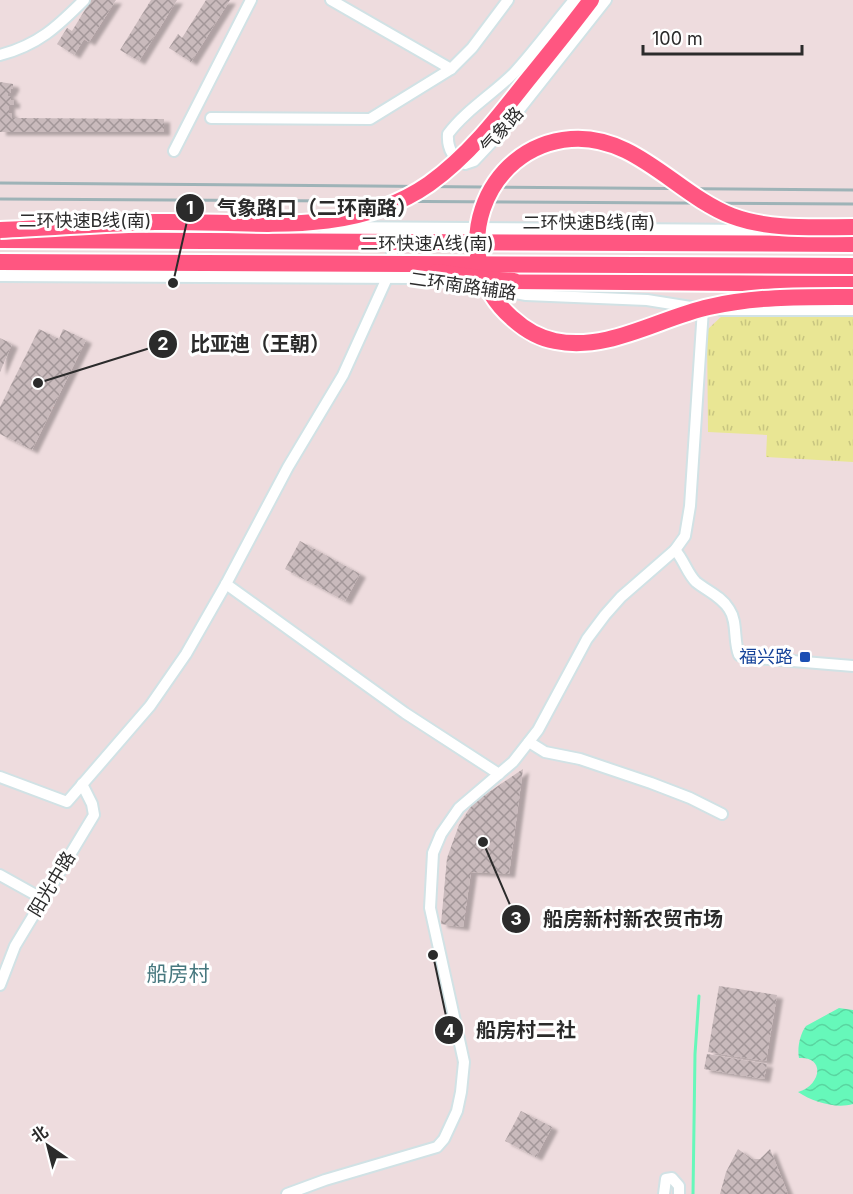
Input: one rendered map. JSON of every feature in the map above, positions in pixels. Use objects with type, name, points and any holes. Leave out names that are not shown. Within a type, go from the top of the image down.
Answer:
[{"type":"highway","points":[[0,231],[146,222],[318,222],[354,217],[387,207],[429,184],[471,148],[591,0]]},
{"type":"highway","points":[[853,229],[775,225],[739,219],[698,199],[640,158],[600,141],[579,138],[557,141],[537,148],[508,168],[494,186],[482,208],[476,247],[484,280],[501,307],[516,322],[531,332],[564,343],[604,340],[680,314],[732,302],[785,298],[853,297]]},
{"type":"highway","name":"二环快速B线(南)","points":[[0,240],[853,244]]},
{"type":"highway","name":"二环快速A线(南)","points":[[0,262],[383,271],[853,266]]},
{"type":"highway","points":[[383,271],[504,281],[853,284]]},
{"type":"street","points":[[0,55],[34,43],[55,29],[84,0]]},
{"type":"street","points":[[174,151],[251,0]]},
{"type":"street","points":[[331,0],[451,69]]},
{"type":"street","points":[[211,118],[370,119],[451,69],[472,48],[508,0]]},
{"type":"street","name":"气象路","points":[[574,0],[514,72],[458,121],[448,134],[449,149],[459,161],[465,164],[474,161],[504,129],[606,0]]},
{"type":"street","points":[[0,225],[853,229]]},
{"type":"street","points":[[0,777],[67,802],[150,706],[186,654],[288,467],[343,375],[393,245]]},
{"type":"street","name":"二环南路辅路","points":[[0,276],[383,271],[526,295],[647,300],[726,311],[853,310]]},
{"type":"street","points":[[287,1194],[325,1180],[437,1147],[444,1139],[457,1111],[464,1062],[430,908],[433,854],[441,834],[459,808],[513,762],[538,730],[567,673],[593,631],[621,597],[675,550],[685,536],[690,506],[703,309]]},
{"type":"street","points":[[675,550],[697,582],[729,608],[734,621],[739,655],[853,666]]},
{"type":"street","points":[[226,584],[405,713],[499,774]]},
{"type":"street","points":[[529,742],[545,752],[579,759],[651,783],[690,798],[722,814]]},
{"type":"street","name":"阳光中路","points":[[0,985],[15,946],[94,815],[92,804],[82,784]]},
{"type":"street","points":[[0,875],[43,899]]},
{"type":"street","points":[[664,1194],[666,1179],[672,1178],[679,1186],[679,1194]]},
{"type":"green space","points":[[724,314],[853,316],[853,462],[766,457],[767,435],[708,432],[707,330]]},
{"type":"water","points":[[839,1008],[853,1010],[853,1104],[839,1106],[818,1102],[798,1092],[812,1084],[817,1072],[817,1066],[813,1062],[799,1058],[799,1046],[804,1029]]},
{"type":"building","points":[[91,0],[116,0],[89,42],[84,39],[74,55],[57,44],[67,28],[72,31]]},
{"type":"building","points":[[151,0],[177,0],[139,61],[120,50]]},
{"type":"building","points":[[206,0],[230,0],[191,62],[169,48],[178,34],[182,38]]},
{"type":"building","points":[[0,82],[13,84],[11,93],[8,93],[11,100],[14,100],[14,105],[9,105],[12,118],[164,119],[164,132],[0,132]]},
{"type":"building","points":[[39,329],[59,339],[63,329],[86,340],[32,450],[0,434],[0,407]]},
{"type":"building","points":[[0,338],[12,344],[0,372]]},
{"type":"building","points":[[300,541],[360,574],[345,601],[285,569]]},
{"type":"building","points":[[523,769],[509,874],[471,872],[463,927],[441,924],[447,858],[459,825],[473,803]]},
{"type":"building","points":[[719,986],[777,995],[766,1061],[708,1052]]},
{"type":"building","points":[[707,1054],[767,1064],[764,1079],[704,1069]]},
{"type":"building","points":[[521,1111],[552,1127],[536,1157],[505,1141]]},
{"type":"building","points":[[738,1149],[752,1159],[760,1159],[770,1149],[788,1194],[720,1194],[726,1172]]},
{"type":"waterway","points":[[693,1194],[695,1054],[699,996]]},
{"type":"railway","points":[[0,183],[853,190]]},
{"type":"railway","points":[[0,199],[853,204]]},
{"type":"place","name":"气象路口（二环南路）","points":[[173,283]]},
{"type":"place","name":"比亚迪（王朝）","points":[[38,383]]},
{"type":"place","name":"福兴路","points":[[805,657]]},
{"type":"place","name":"船房新村新农贸市场","points":[[483,842]]},
{"type":"place","name":"船房村二社","points":[[433,955]]},
{"type":"district","name":"船房村","points":[[178,974]]}]
